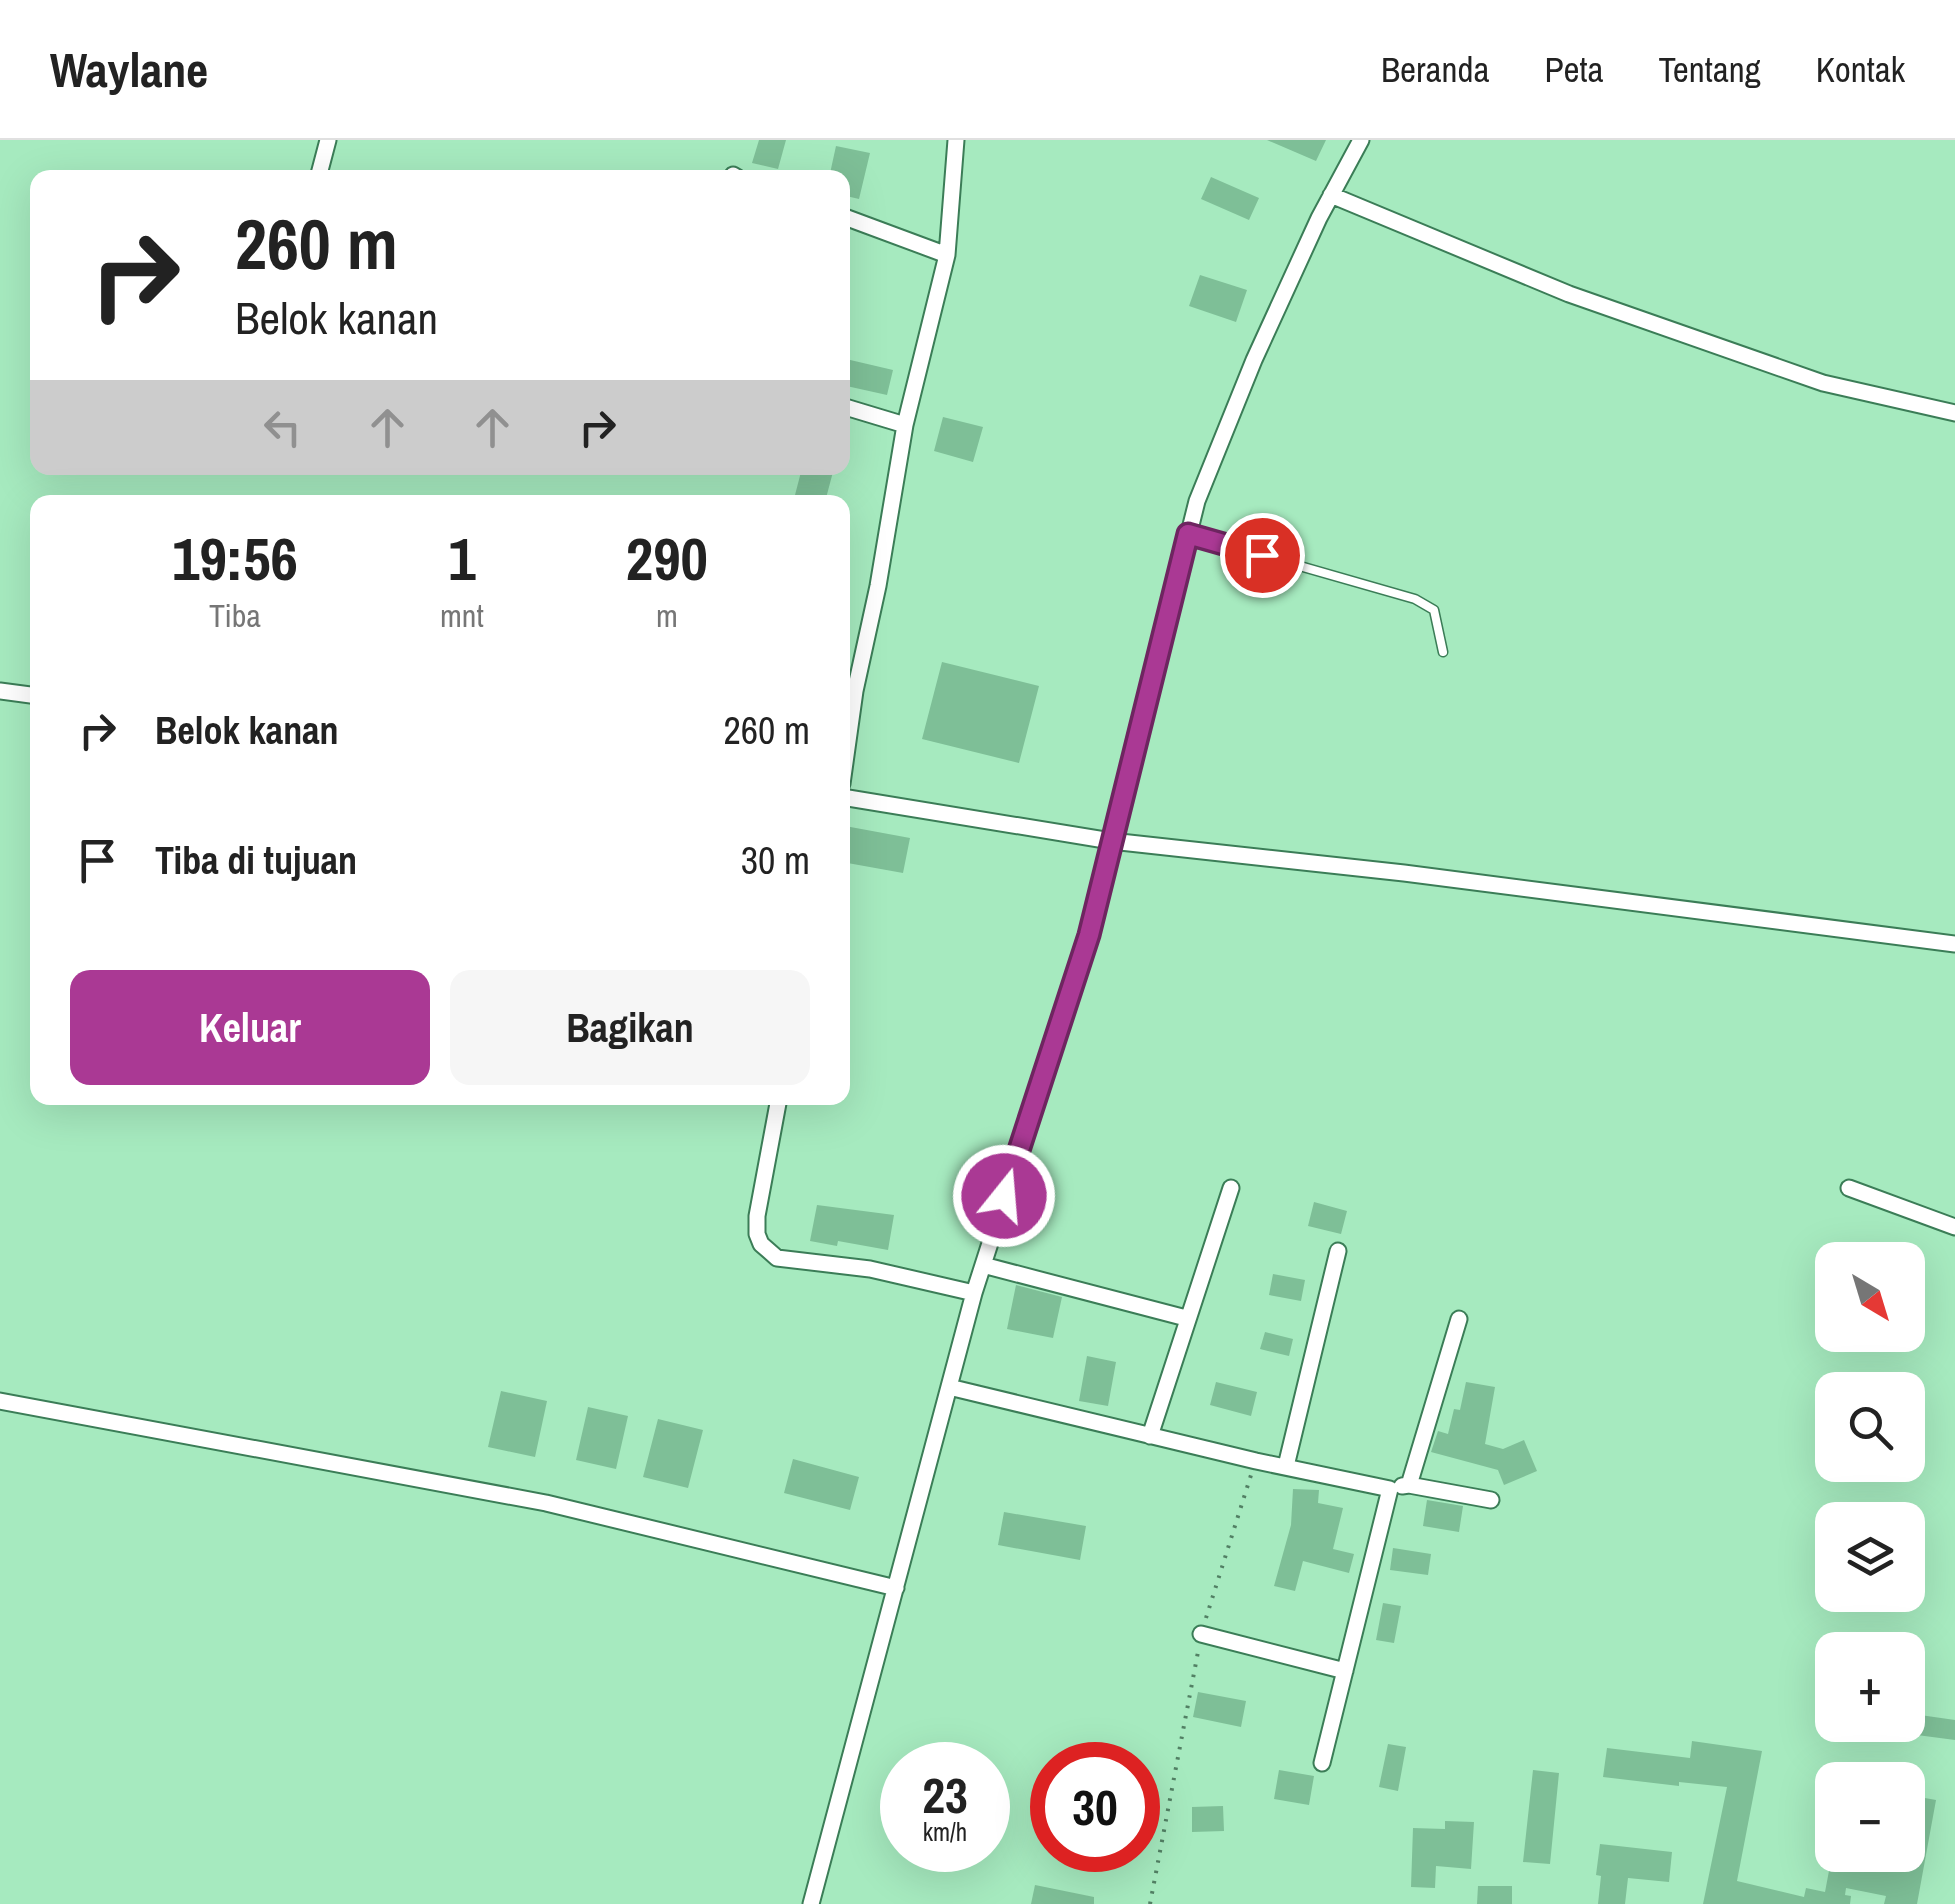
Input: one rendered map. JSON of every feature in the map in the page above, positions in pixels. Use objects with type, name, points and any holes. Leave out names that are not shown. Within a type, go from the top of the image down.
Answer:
[{"type":"street","points":[[320,170],[328,140]]},
{"type":"street","points":[[850,727],[895,497],[905,425],[947,255],[956,140]]},
{"type":"street","points":[[811,1904],[974,1293],[1089,935],[1188,534],[1230,416],[1361,140]]},
{"type":"street","points":[[1332,195],[1587,300],[1824,383],[1955,413]]},
{"type":"street","points":[[850,219],[947,255]]},
{"type":"street","points":[[850,408],[905,425]]},
{"type":"street","points":[[0,691],[30,695]]},
{"type":"street","points":[[850,798],[1112,841],[1404,873],[1955,944]]},
{"type":"street","points":[[778,1105],[757,1216],[757,1234],[768,1252],[789,1262],[870,1268],[974,1293]]},
{"type":"street","points":[[1150,1436],[1231,1188]]},
{"type":"street","points":[[1849,1188],[1955,1227]]},
{"type":"street","points":[[1286,1466],[1338,1252]]},
{"type":"street","points":[[983,1266],[1186,1318]]},
{"type":"street","points":[[1409,1484],[1458,1320]]},
{"type":"street","points":[[949,1387],[1390,1489],[1409,1484],[1491,1500]]},
{"type":"street","points":[[0,1401],[546,1502],[896,1588]]},
{"type":"street","points":[[1322,1764],[1390,1489]]},
{"type":"street","points":[[1201,1634],[1345,1670]]},
{"type":"lane","points":[[1188,534],[1414,599],[1434,610],[1442,652]]},
{"type":"path","points":[[1150,1904],[1201,1634],[1256,1460]]},
{"type":"building","points":[[759,140],[786,140],[778,169],[752,163]]},
{"type":"building","points":[[1267,140],[1326,140],[1316,161]]},
{"type":"building","points":[[836,146],[870,153],[859,199],[850,197],[850,170],[831,170]]},
{"type":"building","points":[[1211,177],[1259,198],[1249,220],[1201,199]]},
{"type":"building","points":[[1200,275],[1247,290],[1236,322],[1189,306]]},
{"type":"building","points":[[850,360],[893,370],[887,395],[850,387]]},
{"type":"building","points":[[943,417],[983,427],[973,462],[934,451]]},
{"type":"building","points":[[800,475],[832,475],[827,495],[795,495]]},
{"type":"building","points":[[942,662],[1039,686],[1019,763],[922,739]]},
{"type":"building","points":[[850,827],[910,838],[903,873],[850,863]]},
{"type":"building","points":[[1314,1202],[1347,1211],[1341,1234],[1308,1226]]},
{"type":"building","points":[[817,1205],[894,1215],[888,1250],[838,1241],[837,1246],[810,1241]]},
{"type":"building","points":[[1273,1274],[1305,1280],[1301,1301],[1269,1295]]},
{"type":"building","points":[[1016,1285],[1062,1297],[1053,1338],[1007,1329]]},
{"type":"building","points":[[1265,1332],[1293,1339],[1289,1356],[1260,1349]]},
{"type":"building","points":[[1087,1356],[1116,1362],[1108,1406],[1079,1401]]},
{"type":"building","points":[[1216,1382],[1257,1392],[1251,1416],[1210,1405]]},
{"type":"building","points":[[1466,1382],[1495,1387],[1485,1444],[1503,1449],[1524,1440],[1537,1471],[1504,1485],[1498,1470],[1431,1452],[1438,1431],[1448,1434],[1454,1409],[1460,1410]]},
{"type":"building","points":[[501,1391],[547,1401],[535,1457],[488,1447]]},
{"type":"building","points":[[588,1407],[628,1416],[616,1469],[576,1460]]},
{"type":"building","points":[[658,1419],[703,1430],[688,1488],[643,1477]]},
{"type":"building","points":[[793,1459],[859,1477],[850,1510],[784,1493]]},
{"type":"building","points":[[1293,1489],[1319,1490],[1318,1503],[1343,1508],[1333,1549],[1354,1554],[1349,1573],[1303,1561],[1295,1591],[1274,1586],[1291,1525]]},
{"type":"building","points":[[1427,1500],[1463,1506],[1459,1532],[1423,1526]]},
{"type":"building","points":[[1004,1512],[1086,1526],[1080,1560],[998,1545]]},
{"type":"building","points":[[1393,1548],[1431,1554],[1428,1575],[1390,1570]]},
{"type":"building","points":[[1383,1603],[1401,1606],[1394,1643],[1376,1640]]},
{"type":"building","points":[[1198,1692],[1246,1701],[1241,1727],[1193,1717]]},
{"type":"building","points":[[1925,1716],[1955,1720],[1955,1740],[1925,1736]]},
{"type":"building","points":[[1692,1741],[1762,1751],[1737,1881],[1804,1897],[1806,1888],[1825,1892],[1829,1872],[1923,1872],[1917,1904],[1884,1904],[1886,1896],[1846,1888],[1850,1904],[1703,1904],[1727,1787],[1603,1777],[1607,1748],[1690,1758]]},
{"type":"building","points":[[1388,1744],[1406,1747],[1398,1791],[1379,1787]]},
{"type":"building","points":[[1279,1770],[1314,1776],[1309,1805],[1274,1799]]},
{"type":"building","points":[[1533,1770],[1559,1773],[1550,1864],[1523,1862]]},
{"type":"building","points":[[1925,1798],[1936,1800],[1925,1860]]},
{"type":"building","points":[[1223,1806],[1224,1831],[1192,1832],[1192,1807]]},
{"type":"building","points":[[1445,1821],[1474,1822],[1471,1869],[1436,1866],[1435,1888],[1411,1887],[1413,1828],[1445,1829]]},
{"type":"building","points":[[1600,1844],[1672,1852],[1669,1882],[1628,1878],[1625,1904],[1598,1904]]},
{"type":"building","points":[[1035,1885],[1094,1897],[1094,1904],[1031,1904]]},
{"type":"building","points":[[1478,1886],[1512,1886],[1512,1904],[1477,1904]]},
{"type":"route","points":[[1004,1196],[1089,935],[1188,534],[1262,555]]}]
